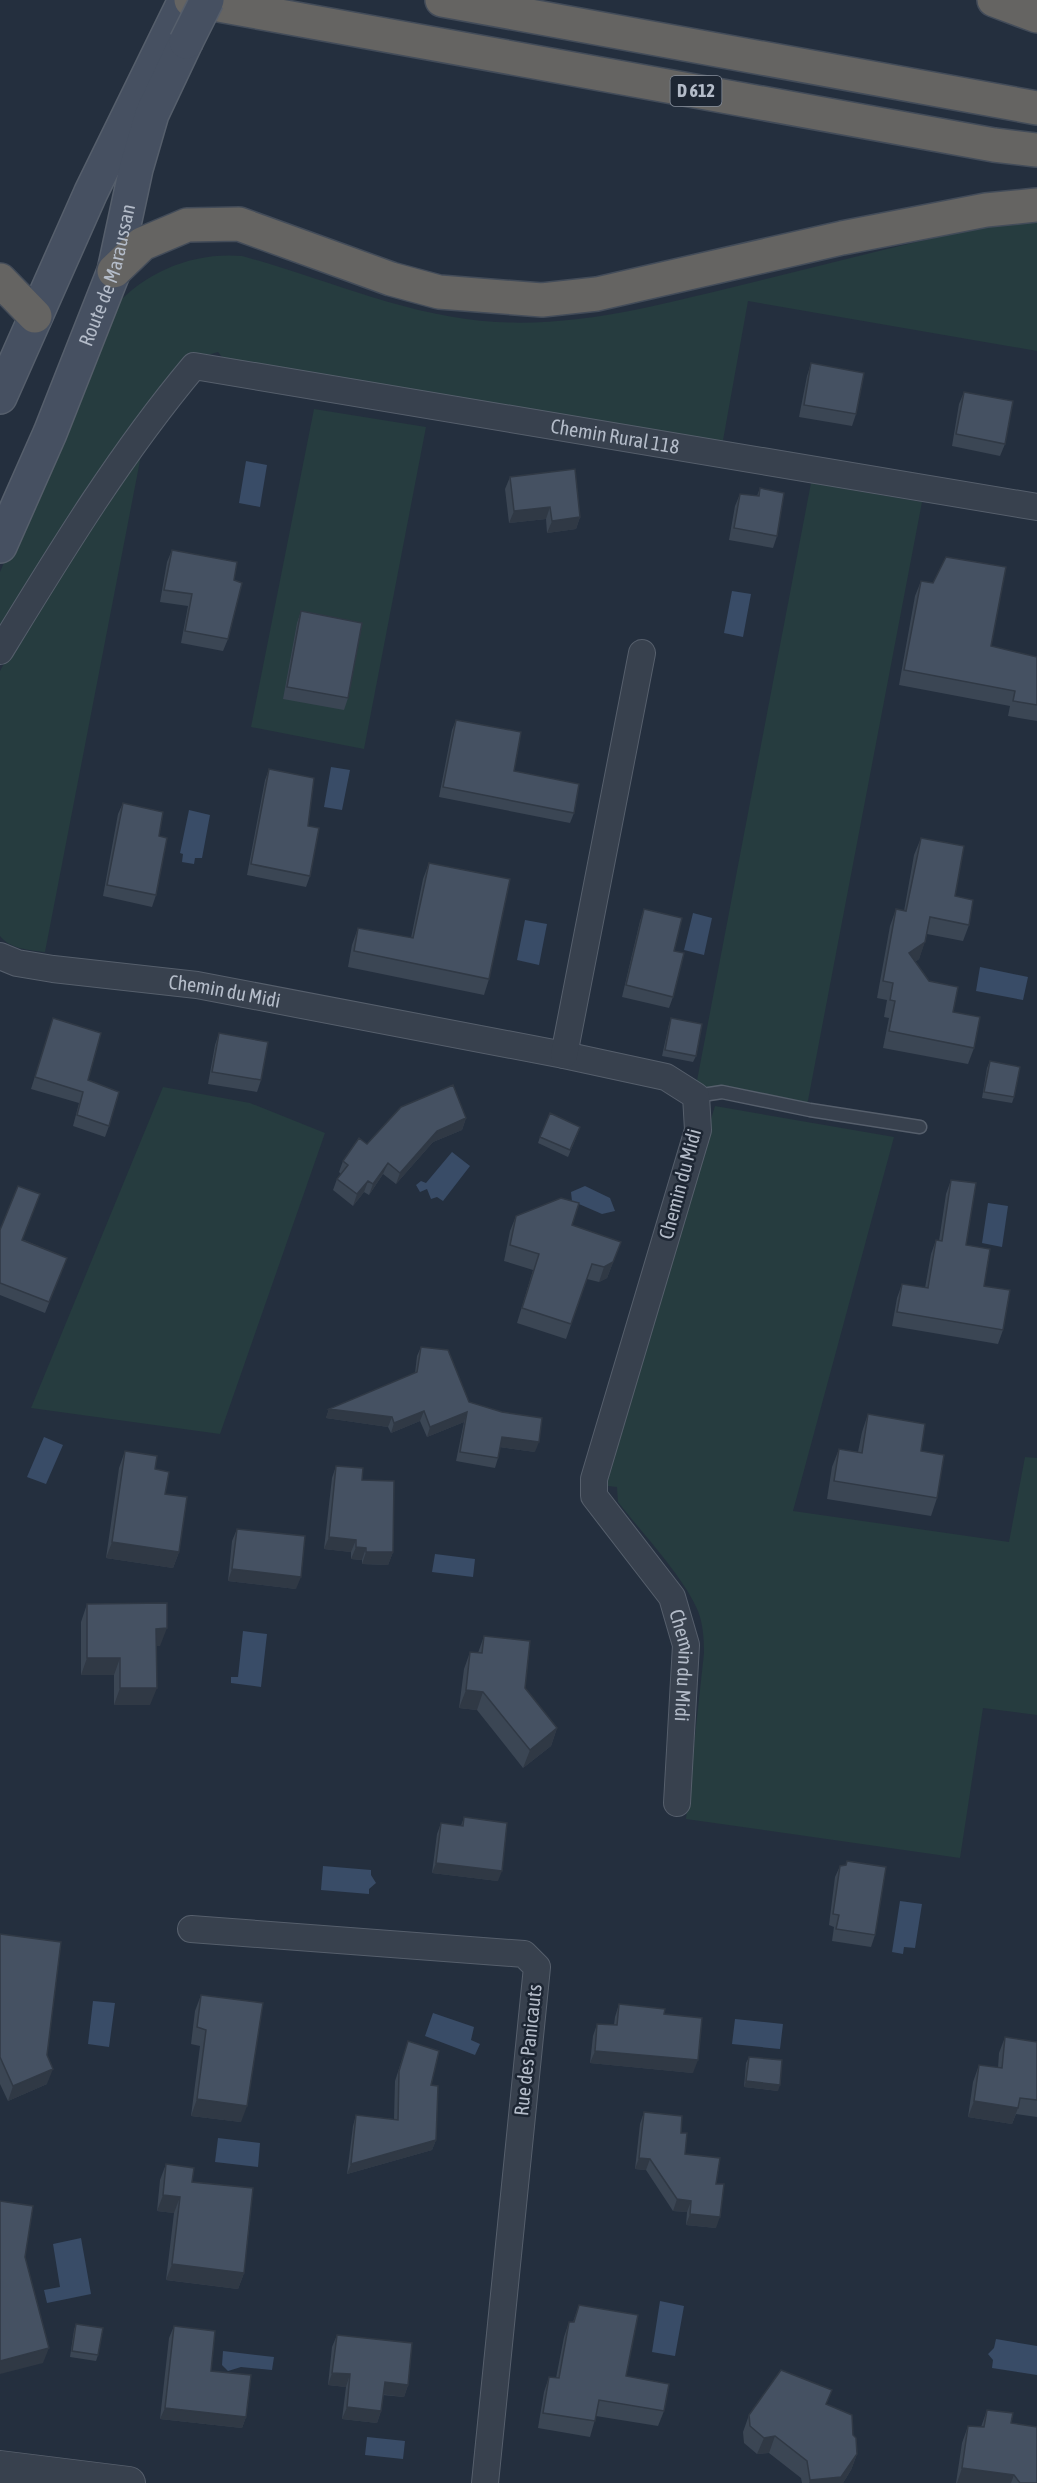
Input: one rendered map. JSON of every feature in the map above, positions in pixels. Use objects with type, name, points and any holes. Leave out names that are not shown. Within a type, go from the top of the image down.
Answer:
[{"type":"highway","name":"D 612","points":[[191,0],[983,143],[1037,150]]},
{"type":"highway","name":"D 612","points":[[442,0],[1037,108]]},
{"type":"highway","points":[[994,0],[1037,16]]},
{"type":"highway","points":[[114,271],[142,244],[187,225],[239,224],[391,279],[439,292],[542,300],[597,294],[842,237],[986,210],[1037,205]]},
{"type":"highway","points":[[0,280],[35,316]]},
{"type":"main road","name":"Route de Maraussan","points":[[0,546],[50,432],[114,271],[136,169],[177,38],[185,0]]},
{"type":"main road","name":"Route de Maraussan","points":[[0,397],[35,316],[177,38],[207,0]]},
{"type":"street","name":"Chemin Rural 118","points":[[0,651],[55,561],[153,414],[194,366],[1037,507]]},
{"type":"street","points":[[564,1055],[642,653]]},
{"type":"street","name":"Chemin du Midi","points":[[0,956],[17,963],[53,969],[197,985],[564,1055],[666,1077],[696,1096],[698,1130],[630,1353],[594,1487],[594,1496],[672,1597],[686,1645],[677,1803]]},
{"type":"street","name":"Rue des Panicauts","points":[[191,1929],[524,1954],[537,1967],[485,2483]]},
{"type":"street","points":[[0,2467],[129,2483]]},
{"type":"lane","points":[[696,1096],[723,1092],[810,1110],[920,1127]]},
{"type":"green space","points":[[1037,215],[1037,351],[748,301],[722,446],[226,362],[218,352],[185,362],[0,628],[0,572],[114,307],[141,283],[172,266],[206,257],[242,256],[368,296],[431,313],[463,319],[528,323],[624,312]]},
{"type":"green space","points":[[314,409],[426,427],[364,749],[251,727]]},
{"type":"green space","points":[[144,440],[45,952],[20,948],[9,944],[0,936],[0,671],[31,614]]},
{"type":"green space","points":[[811,483],[922,502],[806,1111],[695,1091]]},
{"type":"green space","points":[[163,1087],[250,1103],[325,1133],[220,1434],[31,1408]]},
{"type":"green space","points":[[715,1106],[894,1137],[793,1511],[1009,1542],[1025,1457],[1037,1458],[1037,1715],[983,1708],[960,1858],[686,1819],[704,1653],[701,1621],[692,1598],[683,1584],[618,1502],[617,1487],[599,1485]]},
{"type":"water","points":[[246,461],[267,465],[260,507],[239,503]]},
{"type":"water","points":[[732,591],[751,594],[743,637],[724,633]]},
{"type":"water","points":[[331,767],[350,770],[342,810],[324,807]]},
{"type":"water","points":[[189,810],[210,815],[202,858],[195,858],[194,864],[182,862],[183,854],[180,853]]},
{"type":"water","points":[[693,913],[712,918],[704,955],[684,950]]},
{"type":"water","points":[[525,920],[547,924],[539,965],[517,960]]},
{"type":"water","points":[[980,967],[1028,977],[1023,1000],[976,991]]},
{"type":"water","points":[[452,1152],[470,1166],[443,1201],[437,1197],[431,1199],[427,1189],[420,1192],[416,1185],[421,1181],[426,1183]]},
{"type":"water","points":[[585,1186],[610,1198],[615,1211],[602,1214],[572,1201],[571,1192]]},
{"type":"water","points":[[988,1203],[1008,1206],[1002,1247],[982,1243]]},
{"type":"water","points":[[44,1437],[63,1445],[46,1484],[27,1477]]},
{"type":"water","points":[[435,1554],[475,1559],[473,1577],[432,1572]]},
{"type":"water","points":[[243,1631],[267,1634],[261,1687],[231,1683],[231,1677],[238,1677]]},
{"type":"water","points":[[323,1866],[371,1870],[376,1883],[369,1889],[369,1894],[321,1890]]},
{"type":"water","points":[[900,1901],[922,1904],[915,1948],[904,1947],[903,1954],[892,1952]]},
{"type":"water","points":[[93,2001],[115,2003],[109,2047],[88,2044]]},
{"type":"water","points":[[433,2013],[474,2027],[471,2040],[480,2044],[475,2055],[425,2036]]},
{"type":"water","points":[[735,2019],[783,2024],[780,2049],[732,2044]]},
{"type":"water","points":[[218,2138],[260,2143],[258,2167],[215,2162]]},
{"type":"water","points":[[81,2238],[91,2294],[47,2303],[44,2290],[60,2287],[53,2244]]},
{"type":"water","points":[[660,2301],[684,2306],[675,2356],[652,2352]]},
{"type":"water","points":[[996,2339],[1037,2346],[1037,2375],[992,2368],[993,2360],[988,2354],[994,2348]]},
{"type":"water","points":[[223,2351],[274,2357],[272,2370],[241,2367],[228,2371],[222,2365]]},
{"type":"water","points":[[367,2437],[405,2441],[403,2459],[365,2455]]},
{"type":"building","points":[[811,363],[864,373],[856,414],[804,405]]},
{"type":"building","points":[[964,392],[1013,401],[1005,444],[956,434]]},
{"type":"building","points":[[575,469],[580,517],[552,521],[550,507],[514,511],[510,477]]},
{"type":"building","points":[[760,488],[784,493],[777,536],[734,528],[740,494],[759,496]]},
{"type":"building","points":[[172,550],[237,562],[234,580],[242,583],[228,639],[185,631],[192,594],[164,590]]},
{"type":"building","points":[[946,557],[1006,567],[991,646],[1037,657],[1037,705],[1013,701],[1015,691],[904,670],[921,581],[933,583]]},
{"type":"building","points":[[301,611],[362,623],[348,698],[287,687]]},
{"type":"building","points":[[456,720],[521,732],[514,771],[579,784],[574,813],[443,787]]},
{"type":"building","points":[[269,769],[314,778],[308,826],[319,828],[310,876],[251,864]]},
{"type":"building","points":[[123,803],[163,812],[159,836],[167,838],[156,895],[107,885]]},
{"type":"building","points":[[921,838],[964,846],[955,896],[973,900],[969,925],[930,917],[925,942],[909,953],[929,981],[958,987],[953,1012],[980,1017],[974,1048],[889,1031],[895,1001],[890,1000],[893,983],[883,981],[896,909],[906,911]]},
{"type":"building","points":[[429,863],[510,879],[489,979],[354,951],[358,928],[413,938]]},
{"type":"building","points":[[644,909],[682,918],[674,951],[684,953],[673,997],[626,985]]},
{"type":"building","points":[[53,1018],[101,1033],[88,1080],[119,1092],[109,1126],[77,1115],[83,1092],[35,1077]]},
{"type":"building","points":[[671,1018],[702,1024],[696,1056],[665,1050]]},
{"type":"building","points":[[219,1033],[268,1042],[261,1080],[212,1072]]},
{"type":"building","points":[[990,1061],[1020,1067],[1014,1097],[984,1092]]},
{"type":"building","points":[[453,1085],[466,1118],[437,1131],[400,1173],[388,1163],[373,1184],[368,1181],[357,1194],[337,1179],[348,1165],[343,1161],[359,1138],[367,1144],[401,1107]]},
{"type":"building","points":[[550,1113],[580,1127],[570,1150],[540,1137]]},
{"type":"building","points":[[951,1180],[976,1183],[966,1245],[990,1249],[984,1286],[1010,1290],[1003,1330],[897,1312],[902,1284],[928,1288],[936,1240],[942,1241]]},
{"type":"building","points":[[18,1186],[40,1194],[22,1240],[67,1258],[49,1302],[0,1283],[0,1230]]},
{"type":"building","points":[[561,1198],[579,1203],[572,1225],[621,1242],[613,1262],[604,1267],[592,1264],[571,1324],[522,1308],[539,1254],[510,1245],[516,1216]]},
{"type":"building","points":[[421,1347],[448,1350],[469,1402],[502,1412],[542,1418],[539,1442],[502,1437],[498,1458],[460,1452],[467,1412],[430,1427],[424,1411],[394,1423],[392,1417],[329,1409],[417,1372]]},
{"type":"building","points":[[868,1414],[925,1424],[921,1451],[944,1455],[937,1498],[834,1481],[839,1449],[862,1453]]},
{"type":"building","points":[[125,1451],[157,1456],[155,1469],[169,1472],[165,1494],[187,1497],[179,1552],[112,1542]]},
{"type":"building","points":[[336,1466],[363,1468],[362,1480],[394,1481],[393,1552],[366,1552],[366,1548],[356,1547],[356,1540],[329,1537]]},
{"type":"building","points":[[237,1529],[305,1536],[301,1577],[232,1569]]},
{"type":"building","points":[[167,1603],[167,1628],[156,1629],[157,1688],[120,1688],[120,1658],[87,1658],[87,1604]]},
{"type":"building","points":[[484,1636],[530,1641],[525,1688],[557,1728],[530,1750],[483,1692],[466,1690],[470,1652],[482,1653]]},
{"type":"building","points":[[464,1817],[507,1823],[502,1871],[436,1863],[441,1823],[463,1826]]},
{"type":"building","points":[[847,1861],[886,1867],[875,1935],[836,1929],[839,1915],[833,1914],[840,1866],[846,1865]]},
{"type":"building","points":[[0,1934],[61,1942],[47,2055],[53,2069],[13,2086],[0,2057]]},
{"type":"building","points":[[201,1995],[263,2003],[247,2106],[197,2099],[206,2030],[197,2027]]},
{"type":"building","points":[[619,2004],[665,2009],[664,2014],[702,2018],[698,2060],[595,2051],[597,2024],[617,2025]]},
{"type":"building","points":[[1005,2037],[1037,2042],[1037,2100],[1020,2098],[1018,2108],[974,2101],[979,2065],[1002,2068]]},
{"type":"building","points":[[408,2041],[439,2051],[431,2085],[438,2086],[436,2140],[351,2164],[356,2115],[398,2120],[399,2071]]},
{"type":"building","points":[[749,2057],[782,2060],[780,2085],[746,2081]]},
{"type":"building","points":[[644,2112],[682,2116],[681,2133],[687,2133],[685,2154],[720,2158],[716,2184],[724,2184],[720,2217],[690,2214],[691,2201],[677,2199],[650,2159],[639,2158]]},
{"type":"building","points":[[166,2164],[194,2168],[192,2182],[253,2188],[244,2273],[172,2264],[180,2197],[163,2195]]},
{"type":"building","points":[[0,2201],[33,2206],[25,2257],[49,2348],[0,2361]]},
{"type":"building","points":[[579,2305],[638,2315],[626,2376],[669,2384],[664,2411],[599,2400],[595,2421],[543,2413],[549,2377],[559,2378],[569,2322],[574,2322]]},
{"type":"building","points":[[76,2324],[103,2328],[98,2355],[72,2351]]},
{"type":"building","points":[[174,2326],[215,2331],[211,2371],[251,2375],[246,2417],[165,2408]]},
{"type":"building","points":[[337,2335],[412,2343],[408,2385],[385,2382],[381,2411],[347,2407],[350,2374],[332,2373]]},
{"type":"building","points":[[781,2370],[832,2390],[826,2404],[852,2415],[857,2454],[841,2477],[810,2480],[807,2461],[775,2436],[764,2438],[750,2426],[749,2415]]},
{"type":"building","points":[[987,2410],[1013,2413],[1011,2423],[1037,2427],[1037,2483],[1020,2483],[1014,2475],[962,2468],[968,2426],[984,2427]]}]
